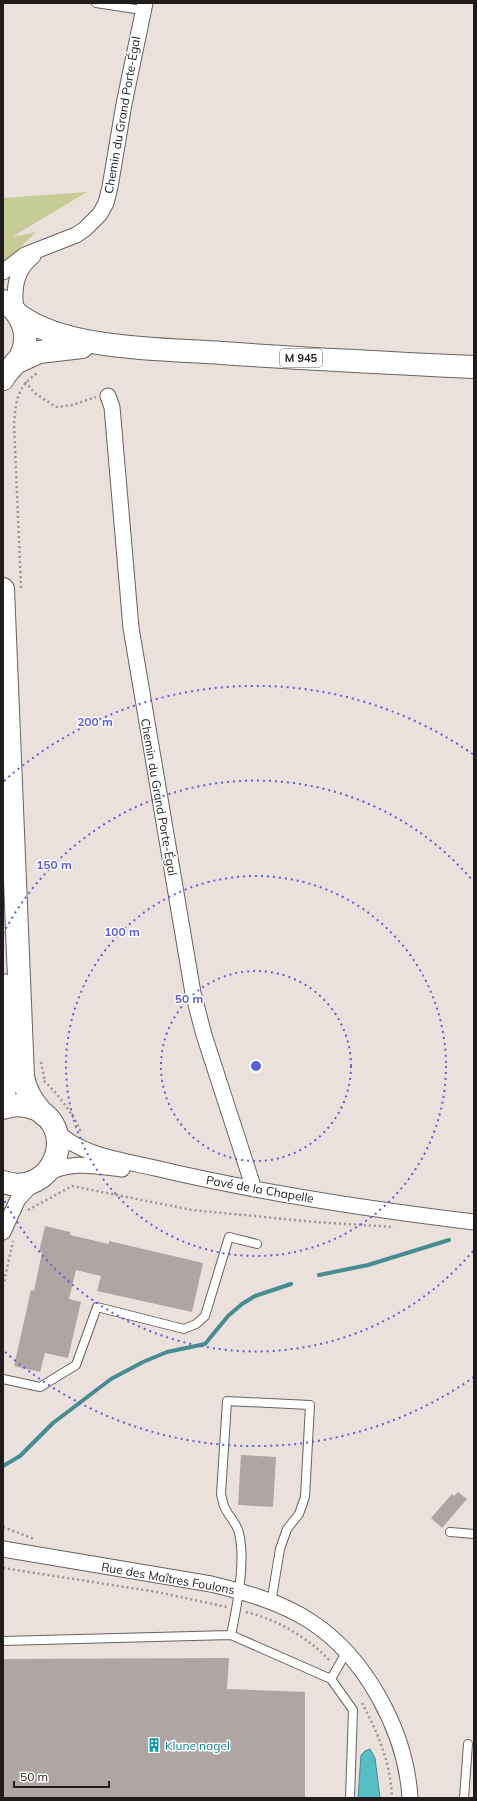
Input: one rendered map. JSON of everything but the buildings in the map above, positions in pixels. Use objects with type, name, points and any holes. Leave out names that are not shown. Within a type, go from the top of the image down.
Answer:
[{"type":"main road","name":"M 945","points":[[12,309],[37,327],[57,335],[128,347]]},
{"type":"main road","points":[[11,373],[21,355],[25,340],[24,330],[12,309]]},
{"type":"main road","name":"M 945","points":[[11,373],[31,355],[48,350],[88,347],[128,347],[293,358],[474,366]]},
{"type":"main road","points":[[3,1182],[19,1185],[41,1178],[52,1166],[57,1153],[58,1144],[49,1122],[30,1098],[24,1076],[12,590]]},
{"type":"main road","points":[[3,985],[7,1064],[3,1097]]},
{"type":"main road","name":"Pavé de la Chapelle","points":[[3,1108],[14,1105],[23,1105],[32,1108],[49,1122]]},
{"type":"street","name":"Chemin du Grand Porte-Égal","points":[[3,272],[24,255],[85,229],[100,214],[106,203],[143,7]]},
{"type":"street","name":"Chemin du Grand Porte-Égal","points":[[12,309],[18,275],[26,262],[49,245]]},
{"type":"street","name":"Chemin du Grand Porte-Égal","points":[[108,396],[112,407],[130,628],[193,993],[204,1035],[254,1189]]},
{"type":"street","name":"Pavé de la Chapelle","points":[[49,1122],[68,1141],[98,1154],[204,1180],[405,1214],[474,1222]]},
{"type":"street","points":[[9,1233],[12,1212],[24,1192],[41,1178],[63,1166],[83,1164],[204,1180]]},
{"type":"street","name":"Rue des Maîtres Foulons","points":[[3,1549],[211,1584],[238,1590],[293,1611],[310,1621],[347,1651],[382,1704],[394,1730],[404,1761],[410,1798]]},
{"type":"lane","points":[[96,3],[143,7]]},
{"type":"lane","points":[[3,1379],[40,1387],[76,1364],[96,1307],[184,1329],[196,1324],[205,1316],[229,1237],[257,1244]]},
{"type":"lane","points":[[231,1635],[238,1590],[242,1549],[239,1532],[232,1518],[224,1507],[221,1494],[227,1401],[310,1405],[305,1497],[299,1514],[287,1529],[280,1548],[271,1603]]},
{"type":"lane","points":[[450,1532],[474,1534]]},
{"type":"lane","points":[[3,1641],[231,1635],[331,1679],[353,1710],[350,1798]]},
{"type":"lane","points":[[331,1679],[347,1651]]},
{"type":"lane","points":[[464,1798],[468,1744]]},
{"type":"path","points":[[11,373],[43,370]]},
{"type":"path","points":[[11,373],[36,394],[56,407],[72,405],[96,397],[108,396]]},
{"type":"path","points":[[11,373],[19,392],[15,406],[14,424],[12,590]]},
{"type":"path","points":[[40,1058],[45,1081]]},
{"type":"path","points":[[12,1212],[22,1214],[72,1186],[192,1210],[315,1222],[397,1227]]},
{"type":"path","points":[[3,1286],[9,1233]]},
{"type":"path","points":[[3,1527],[36,1540]]},
{"type":"green space","points":[[87,192],[12,237],[36,232],[3,264],[3,198]]},
{"type":"water","points":[[370,1749],[375,1758],[380,1798],[358,1798],[361,1755]]},
{"type":"waterway","points":[[319,1275],[368,1265],[449,1240]]},
{"type":"waterway","points":[[3,1466],[20,1456],[53,1423],[111,1379],[143,1362],[167,1352],[205,1344],[228,1316],[242,1304],[255,1296],[291,1284]]},
{"type":"place","name":"Klune nagel","points":[[154,1745]]}]
